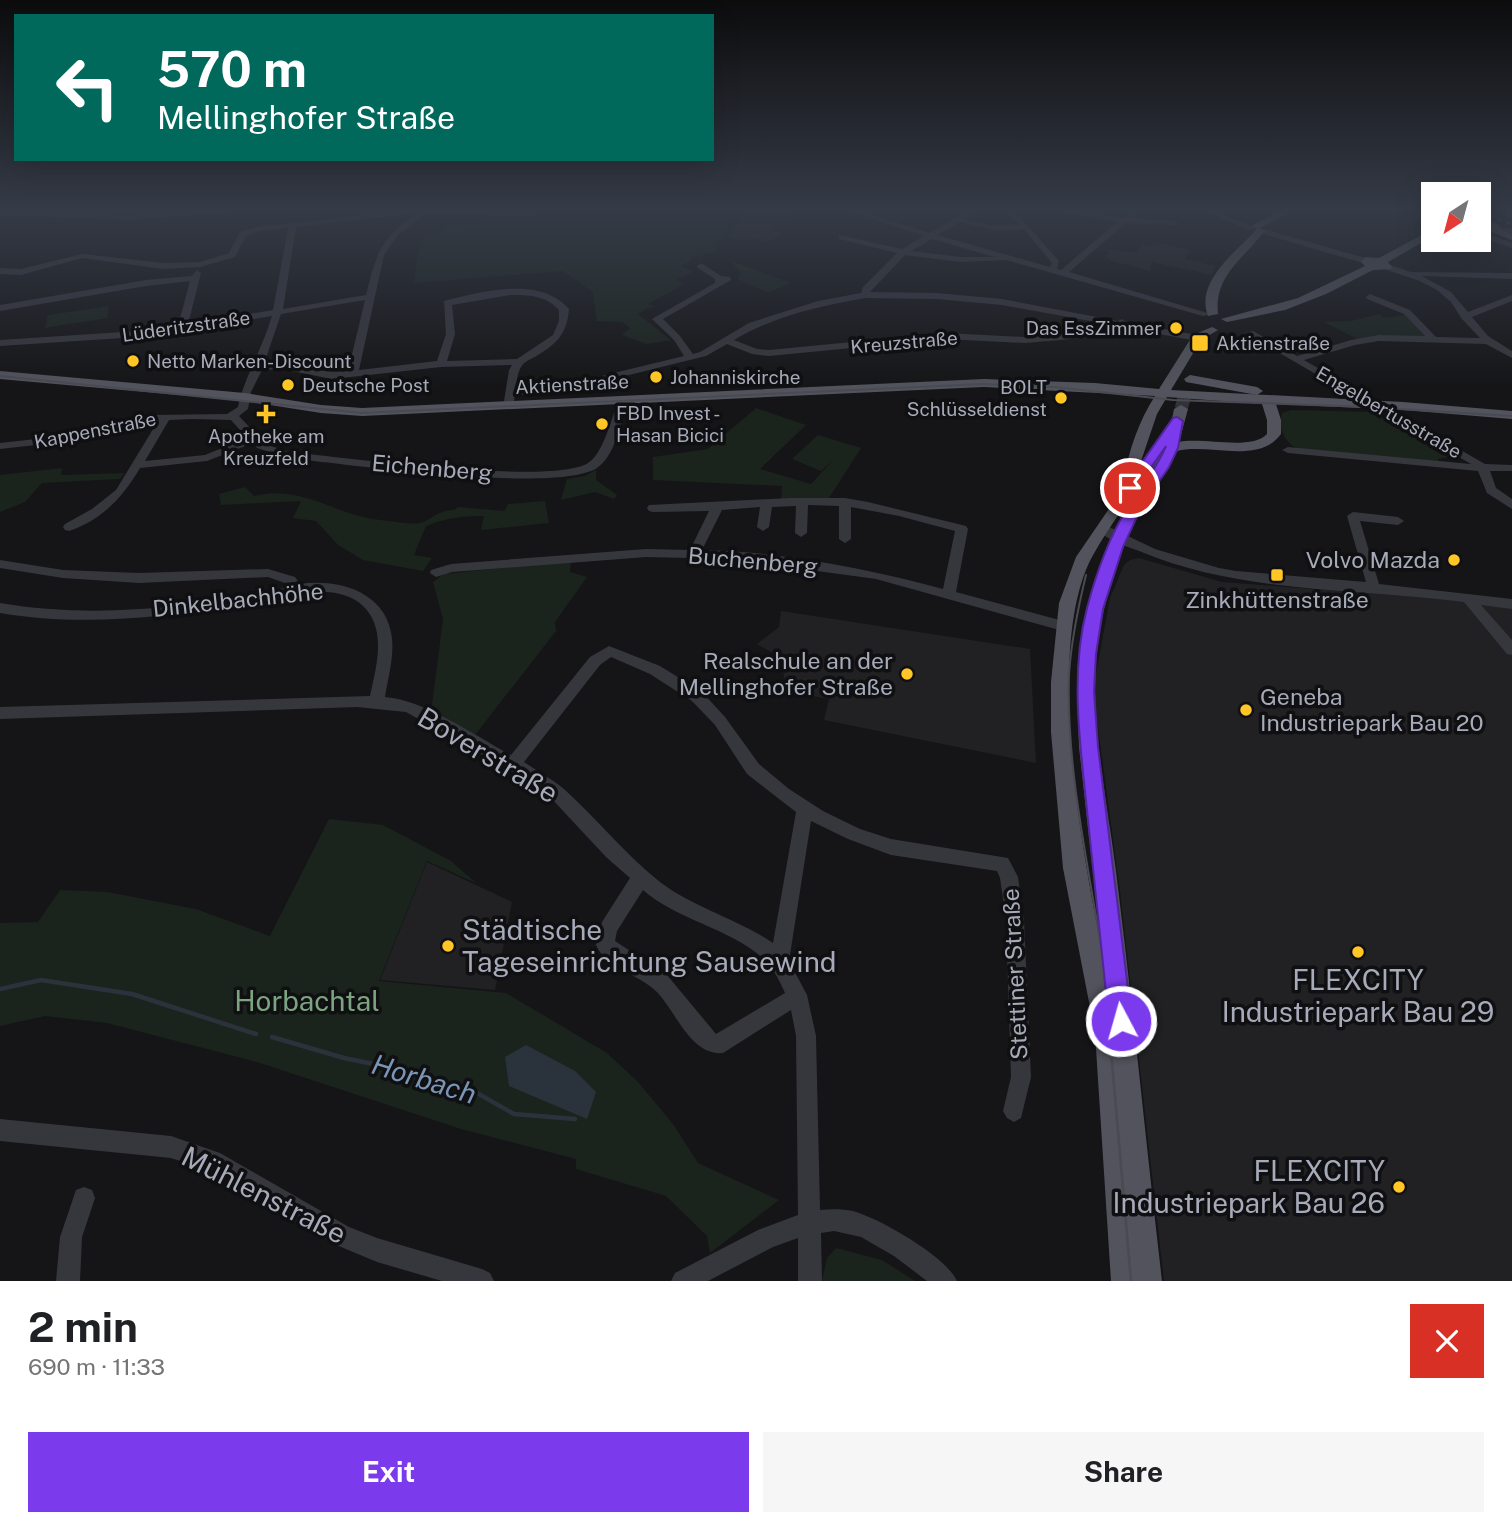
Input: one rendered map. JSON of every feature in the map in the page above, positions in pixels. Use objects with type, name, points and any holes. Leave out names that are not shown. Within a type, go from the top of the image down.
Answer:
[{"type":"main road","points":[[1223,269],[1192,375],[1221,385],[1344,403]]},
{"type":"main road","points":[[1211,315],[1226,325],[1229,322],[1227,319],[1248,316],[1305,298],[1366,269]]},
{"type":"main road","points":[[1130,488],[1133,465],[1157,403],[1211,315]]},
{"type":"main road","name":"Aktienstraße","points":[[0,375],[321,409],[382,412],[942,384],[1036,385],[1157,403],[1384,407],[1417,418],[1455,412]]},
{"type":"main road","name":"Aktienstraße","points":[[1036,385],[1129,400],[1144,407],[1157,403],[1344,403],[1512,415]]},
{"type":"main road","points":[[1171,448],[1191,444],[1259,446],[1271,440],[1274,428],[1269,403]]},
{"type":"main road","points":[[1240,406],[1262,417],[1274,428]]},
{"type":"main road","points":[[1179,415],[1191,433],[1214,444]]},
{"type":"main road","points":[[1147,1281],[1101,945],[1074,868],[1060,732],[1059,682],[1063,626],[1075,578],[1102,531],[1179,415]]},
{"type":"main road","points":[[1126,1281],[1101,945],[1086,692],[1091,629],[1117,544],[1134,507],[1163,467],[1179,415]]},
{"type":"main road","points":[[1102,531],[1106,541],[1117,544]]},
{"type":"street","points":[[0,271],[21,272],[33,269]]},
{"type":"street","points":[[182,328],[199,269]]},
{"type":"street","points":[[233,416],[245,400],[259,367],[279,312],[288,269]]},
{"type":"street","points":[[353,373],[377,269]]},
{"type":"street","points":[[690,357],[677,338],[657,319],[720,281],[705,269]]},
{"type":"street","points":[[865,295],[866,289],[886,269]]},
{"type":"street","points":[[1067,269],[1211,315]]},
{"type":"street","points":[[1392,269],[1409,274],[1454,298],[1465,317],[1486,341],[1512,355]]},
{"type":"street","points":[[1409,274],[1512,276]]},
{"type":"street","points":[[0,308],[196,278]]},
{"type":"street","points":[[259,367],[282,366],[329,375],[441,365],[519,362],[552,343],[562,330],[564,309],[554,298],[517,293],[447,303],[453,323],[453,335],[441,365]]},
{"type":"street","points":[[510,392],[552,391],[690,357],[712,349],[752,325],[795,310],[865,295],[937,296],[1002,302],[1122,322],[1197,338]]},
{"type":"street","name":"Lüderitzstraße","points":[[0,343],[139,335],[370,297]]},
{"type":"street","points":[[1370,298],[1407,312],[1433,339]]},
{"type":"street","points":[[1465,317],[1512,298]]},
{"type":"street","name":"Kreuzstraße","points":[[727,340],[755,352],[769,353],[951,335],[1025,340],[1058,338],[1103,333],[1122,322]]},
{"type":"street","name":"Engelbertusstraße","points":[[1250,333],[1384,407]]},
{"type":"street","points":[[1297,359],[1359,341],[1486,341]]},
{"type":"street","points":[[507,407],[514,370],[519,362]]},
{"type":"street","points":[[1344,403],[1353,397],[1352,390]]},
{"type":"street","name":"Eichenberg","points":[[233,416],[266,448],[296,456],[490,474],[569,474],[592,466],[603,457],[623,401]]},
{"type":"street","name":"Kappenstraße","points":[[0,446],[54,440],[124,422],[166,417],[233,416]]},
{"type":"street","points":[[69,527],[113,499],[166,417]]},
{"type":"street","name":"Engelbertusstraße","points":[[1417,418],[1483,468],[1491,490],[1512,505]]},
{"type":"street","points":[[136,465],[207,458],[254,439]]},
{"type":"street","points":[[1288,450],[1483,468],[1512,468]]},
{"type":"street","points":[[802,502],[802,533]]},
{"type":"street","points":[[845,502],[845,538]]},
{"type":"street","points":[[653,508],[845,502],[962,529],[949,594]]},
{"type":"street","points":[[763,527],[766,505]]},
{"type":"street","points":[[694,554],[717,508]]},
{"type":"street","points":[[1374,589],[1353,516],[1398,521]]},
{"type":"street","points":[[1117,544],[1129,550],[1146,548]]},
{"type":"street","points":[[1117,544],[1146,548],[1197,566]]},
{"type":"street","points":[[1117,544],[1236,576],[1467,597],[1512,604]]},
{"type":"street","name":"Buchenberg","points":[[436,573],[451,568],[569,558],[646,554],[730,555],[876,575],[1063,626]]},
{"type":"street","points":[[0,564],[63,574],[139,578],[268,573],[290,580],[297,590]]},
{"type":"street","name":"Dinkelbachhöhe","points":[[0,608],[84,615],[218,605],[318,587],[348,592],[366,601],[376,612],[386,635],[377,702]]},
{"type":"street","points":[[1467,597],[1512,650]]},
{"type":"street","name":"Stettiner Straße","points":[[513,764],[595,661],[609,651],[652,668],[692,692],[720,720],[753,769],[805,808],[850,832],[892,847],[1002,864],[1009,877],[1015,920],[1021,1077],[1014,1111]]},
{"type":"street","name":"Boverstraße","points":[[0,713],[377,702],[398,704],[411,708],[513,764],[557,793],[640,877],[672,900],[756,942],[779,962],[797,995],[806,1026],[810,1281]]},
{"type":"street","points":[[779,962],[805,808]]},
{"type":"street","points":[[640,877],[608,928],[606,945],[660,982],[683,1006],[705,1039],[713,1044],[723,1043],[786,1002]]},
{"type":"street","name":"Mühlenstraße","points":[[0,1130],[171,1147],[212,1161],[342,1236],[377,1250],[482,1281]]},
{"type":"street","points":[[68,1281],[71,1237],[84,1198]]},
{"type":"street","points":[[682,1281],[773,1236],[809,1224],[831,1221],[852,1223],[882,1236],[910,1253],[945,1281]]},
{"type":"shaded area","points":[[1183,269],[1214,269],[1212,275]]},
{"type":"shaded area","points":[[1139,558],[1222,582],[1471,601],[1512,608],[1512,1281],[1164,1281],[1120,891],[1096,713],[1095,679],[1110,598],[1124,565]]},
{"type":"shaded area","name":"Realschule an der Mellinghofer Straße","points":[[781,611],[1030,649],[1036,763],[824,720],[829,699],[787,691],[780,657],[757,644],[779,627]]},
{"type":"shaded area","name":"Städtische Tageseinrichtung Sausewind","points":[[427,862],[512,902],[495,990],[380,980]]},
{"type":"shaded area","points":[[526,1045],[575,1071],[596,1092],[587,1119],[509,1086],[505,1057]]},
{"type":"green space","points":[[416,269],[687,269],[693,272],[676,279],[684,284],[648,304],[656,307],[638,314],[671,340],[646,344],[622,335],[630,328],[622,322],[597,321],[593,292],[563,271],[414,283]]},
{"type":"green space","points":[[738,269],[752,269],[791,283],[768,293],[738,279],[741,272]]},
{"type":"green space","points":[[109,306],[107,318],[45,328],[48,315]]},
{"type":"green space","points":[[1379,314],[1385,318],[1405,315],[1425,336],[1357,339],[1324,322],[1351,321]]},
{"type":"green space","points":[[756,408],[806,425],[760,469],[811,484],[834,459],[821,471],[792,459],[818,435],[861,448],[829,498],[781,500],[782,486],[653,480],[653,457],[708,449]]},
{"type":"green space","points":[[1291,410],[1376,412],[1451,451],[1453,456],[1438,459],[1439,462],[1298,449],[1289,443],[1281,429],[1282,413]]},
{"type":"green space","points":[[62,468],[61,475],[125,473],[120,479],[42,483],[25,502],[0,512],[0,475]]},
{"type":"green space","points":[[596,470],[596,480],[617,495],[614,499],[595,492],[561,500],[567,479],[585,476]]},
{"type":"green space","points":[[245,487],[254,496],[288,494],[365,517],[411,524],[420,523],[458,507],[504,511],[508,504],[545,501],[549,523],[481,530],[484,516],[476,516],[448,519],[426,526],[414,555],[432,558],[423,571],[363,560],[338,545],[316,521],[293,518],[301,501],[221,505],[219,494]]},
{"type":"green space","points":[[571,561],[570,572],[587,577],[555,622],[556,631],[475,735],[431,713],[443,619],[433,582],[444,574]]},
{"type":"green space","name":"Horbachtal","points":[[329,819],[383,825],[451,861],[476,883],[427,861],[379,981],[506,993],[607,1053],[638,1082],[673,1124],[698,1163],[779,1200],[710,1253],[707,1236],[666,1196],[576,1169],[576,1159],[461,1129],[257,1062],[107,1023],[45,1016],[0,1026],[0,923],[38,922],[60,890],[107,892],[196,909],[270,936]]},
{"type":"green space","points":[[836,1248],[882,1260],[915,1281],[822,1281],[827,1258]]},
{"type":"waterway","name":"Horbach","points":[[0,989],[41,980],[132,994],[256,1034]]},
{"type":"waterway","name":"Horbach","points":[[272,1037],[344,1058],[393,1068],[437,1085],[470,1089],[514,1114],[575,1119]]},
{"type":"tunnel","points":[[1181,409],[1186,391]]},
{"type":"tram line","points":[[0,376],[362,413],[983,384],[1054,387],[1173,400],[1368,407],[1512,416]]},
{"type":"tram line","points":[[1086,575],[1071,650],[1069,711],[1075,783],[1103,960]]},
{"type":"tram line","points":[[1103,958],[1131,1281]]},
{"type":"place","name":"Das EssZimmer","points":[[1176,328]]},
{"type":"place","name":"Aktienstraße","points":[[1200,343]]},
{"type":"place","name":"Netto Marken-Discount","points":[[133,361]]},
{"type":"place","name":"Johanniskirche","points":[[656,377]]},
{"type":"place","name":"Deutsche Post","points":[[288,385]]},
{"type":"place","name":"BOLT Schlüsseldienst","points":[[1061,398]]},
{"type":"place","name":"Apotheke am Kreuzfeld","points":[[266,414]]},
{"type":"place","name":"FBD Invest - Hasan Bicici","points":[[602,424]]},
{"type":"place","name":"Volvo Mazda","points":[[1454,560]]},
{"type":"place","name":"Zinkhüttenstraße","points":[[1277,575]]},
{"type":"place","name":"Realschule an der Mellinghofer Straße","points":[[907,674]]},
{"type":"place","name":"Geneba Industriepark Bau 20","points":[[1246,710]]},
{"type":"place","name":"Städtische Tageseinrichtung Sausewind","points":[[448,946]]},
{"type":"place","name":"FLEXCITY Industriepark Bau 29","points":[[1358,952]]},
{"type":"place","name":"FLEXCITY Industriepark Bau 26","points":[[1399,1187]]},
{"type":"route","points":[[1121,1021],[1089,747],[1086,692],[1088,654],[1095,609],[1116,547],[1134,507],[1163,467],[1171,448],[1177,421],[1130,488]]}]
